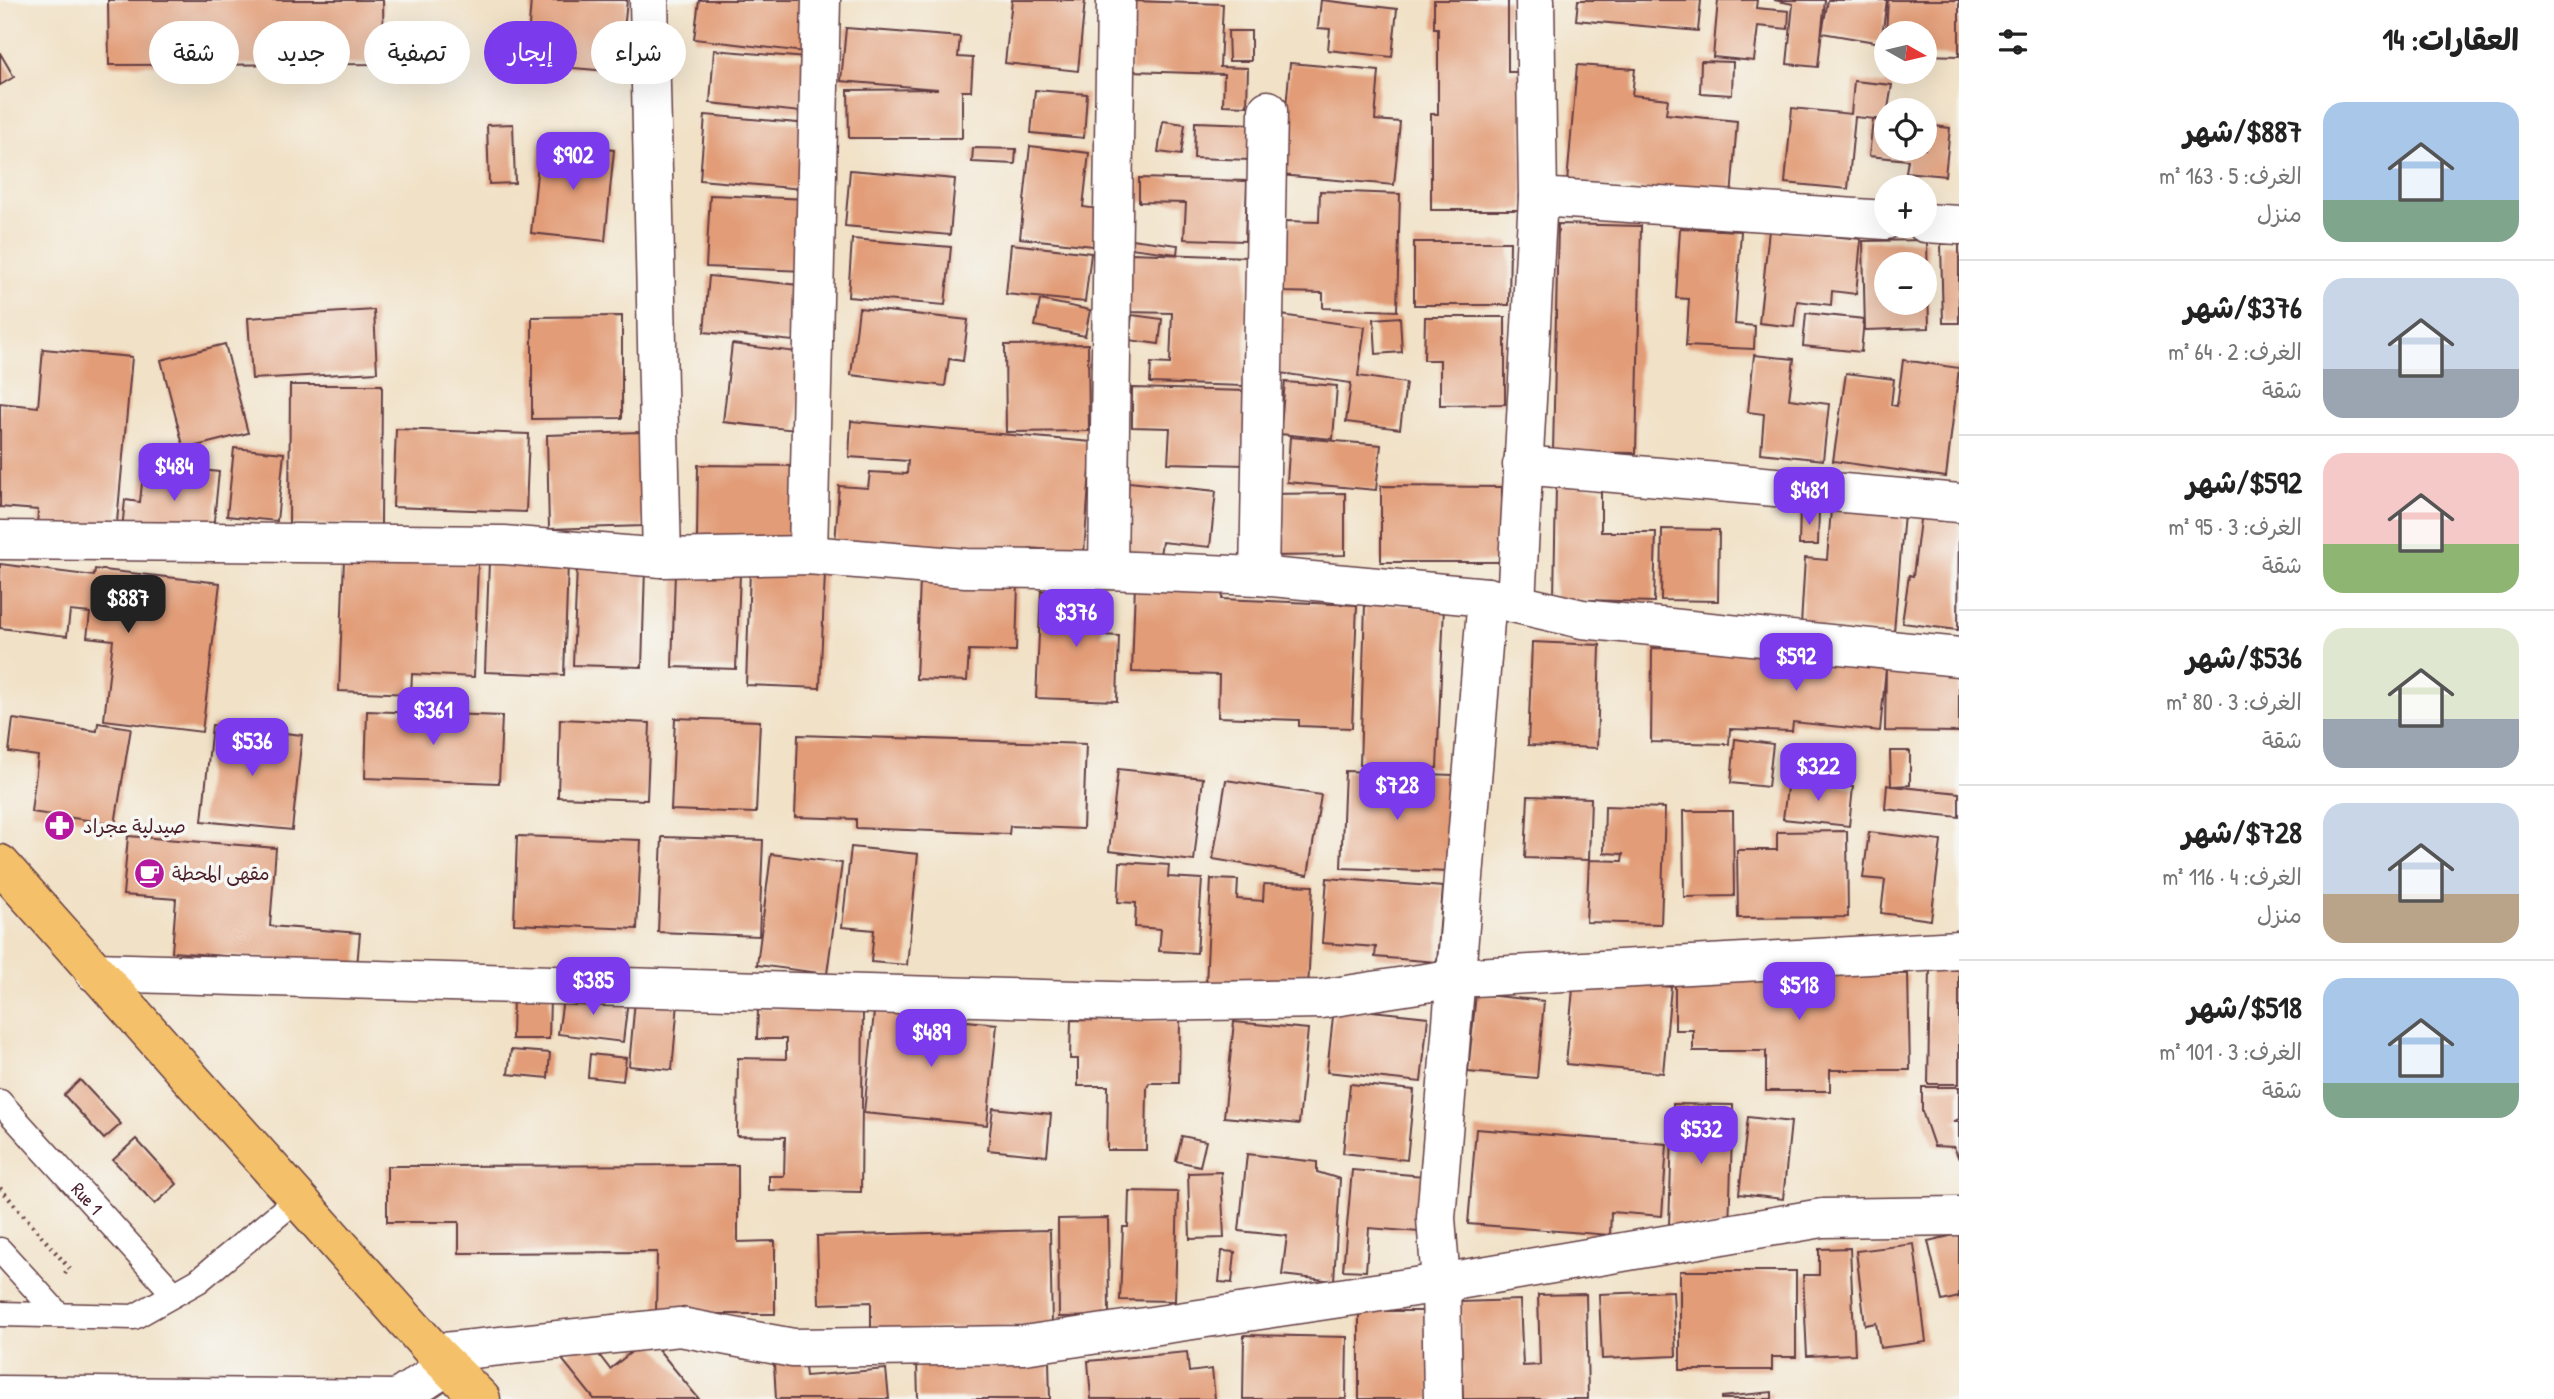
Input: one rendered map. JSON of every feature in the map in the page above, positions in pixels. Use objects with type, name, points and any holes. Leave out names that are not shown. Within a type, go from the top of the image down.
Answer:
[{"type":"main road","points":[[0,864],[441,1360],[481,1399]]},
{"type":"street","points":[[649,0],[662,558]]},
{"type":"street","points":[[808,555],[821,0]]},
{"type":"street","points":[[1108,570],[1116,0]]},
{"type":"street","points":[[1443,1399],[1441,1283],[1436,1218],[1457,978],[1502,600],[1522,465],[1538,197],[1535,0]]},
{"type":"street","points":[[1259,576],[1268,110]]},
{"type":"street","points":[[1538,197],[1874,219]]},
{"type":"street","points":[[1937,224],[1959,225]]},
{"type":"street","points":[[1522,465],[1959,503]]},
{"type":"street","points":[[0,540],[504,545],[662,558],[808,555],[966,568],[1259,576],[1502,600],[1582,619],[1959,657]]},
{"type":"street","points":[[94,972],[1146,1002],[1321,999],[1457,978],[1959,950]]},
{"type":"street","points":[[0,1395],[397,1399],[441,1360],[680,1327],[793,1348],[1024,1345],[1441,1283],[1822,1218],[1959,1216]]},
{"type":"lane","name":"Rue 1","points":[[0,1102],[174,1294]]},
{"type":"lane","points":[[0,1314],[134,1317],[198,1281],[297,1199]]},
{"type":"lane","points":[[0,1250],[59,1315]]},
{"type":"building","points":[[108,0],[383,0],[383,21],[364,21],[364,64],[350,64],[350,21],[253,21],[253,64],[239,65],[239,21],[149,21],[149,65],[109,65]]},
{"type":"building","points":[[531,0],[627,0],[625,21],[591,21],[591,70],[577,68],[577,21],[529,21]]},
{"type":"building","points":[[699,0],[810,0],[804,52],[694,39]]},
{"type":"building","points":[[1012,0],[1085,0],[1078,71],[1005,63]]},
{"type":"building","points":[[1321,0],[1397,9],[1392,57],[1328,50],[1330,29],[1318,28]]},
{"type":"building","points":[[1434,0],[1508,0],[1508,72],[1522,72],[1523,210],[1431,210],[1431,114],[1438,114],[1438,28],[1434,28]]},
{"type":"building","points":[[1578,0],[1701,0],[1698,31],[1576,20]]},
{"type":"building","points":[[1718,0],[1757,0],[1756,8],[1789,11],[1788,29],[1758,26],[1754,61],[1713,57]]},
{"type":"building","points":[[1774,0],[1825,0],[1818,67],[1787,64],[1793,4]]},
{"type":"building","points":[[1828,0],[1887,0],[1884,21],[1874,21],[1874,42],[1822,33]]},
{"type":"building","points":[[1888,0],[1959,0],[1959,56],[1937,55],[1937,21],[1887,21]]},
{"type":"building","points":[[1133,1],[1223,4],[1220,67],[1248,68],[1247,106],[1223,105],[1224,74],[1131,71]]},
{"type":"building","points":[[846,28],[960,37],[958,57],[973,58],[971,91],[962,91],[962,138],[849,138],[848,90],[938,89],[841,81]]},
{"type":"building","points":[[1228,31],[1251,31],[1251,61],[1229,61]]},
{"type":"building","points":[[714,50],[806,58],[801,112],[710,103]]},
{"type":"building","points":[[0,53],[14,77],[0,85]]},
{"type":"building","points":[[1701,61],[1733,62],[1732,95],[1700,93]]},
{"type":"building","points":[[1290,63],[1379,71],[1375,120],[1400,122],[1394,185],[1280,175]]},
{"type":"building","points":[[1577,65],[1635,69],[1632,95],[1668,99],[1666,114],[1737,121],[1731,198],[1567,183]]},
{"type":"building","points":[[1854,81],[1892,85],[1890,98],[1874,98],[1874,119],[1855,117],[1848,189],[1785,183],[1792,108],[1851,114]]},
{"type":"building","points":[[1035,90],[1087,94],[1084,138],[1031,133]]},
{"type":"building","points":[[705,115],[809,124],[803,189],[700,180]]},
{"type":"building","points":[[1873,120],[1874,120],[1874,157],[1869,156]]},
{"type":"building","points":[[1163,121],[1185,124],[1181,155],[1158,152]]},
{"type":"building","points":[[1195,122],[1252,124],[1251,160],[1194,158]]},
{"type":"building","points":[[513,124],[515,183],[489,184],[487,125]]},
{"type":"building","points":[[1937,126],[1950,128],[1945,176],[1906,172],[1908,161],[1937,161]]},
{"type":"building","points":[[540,143],[614,150],[605,241],[531,233]]},
{"type":"building","points":[[1030,146],[1089,153],[1083,207],[1098,209],[1093,246],[1020,238]]},
{"type":"building","points":[[973,148],[1016,149],[1015,164],[972,162]]},
{"type":"building","points":[[850,170],[955,179],[950,235],[845,226]]},
{"type":"building","points":[[1139,178],[1247,181],[1245,241],[1184,239],[1186,203],[1139,202]]},
{"type":"building","points":[[1320,191],[1400,194],[1397,311],[1323,308],[1323,293],[1282,292],[1285,221],[1319,222]]},
{"type":"building","points":[[710,195],[809,199],[806,271],[706,267]]},
{"type":"building","points":[[1558,224],[1641,226],[1636,453],[1553,452]]},
{"type":"building","points":[[1680,228],[1741,231],[1735,324],[1755,326],[1754,349],[1686,346],[1689,299],[1676,298]]},
{"type":"building","points":[[1769,230],[1861,239],[1856,294],[1832,291],[1831,305],[1797,301],[1794,327],[1759,323]]},
{"type":"building","points":[[852,239],[951,247],[945,305],[848,297]]},
{"type":"building","points":[[1131,239],[1178,245],[1177,254],[1130,248]]},
{"type":"building","points":[[1927,240],[1927,252],[1874,252],[1874,315],[1929,315],[1929,328],[1865,330],[1863,241]]},
{"type":"building","points":[[1414,242],[1510,242],[1509,305],[1414,305]]},
{"type":"building","points":[[1011,244],[1091,253],[1085,302],[1006,294]]},
{"type":"building","points":[[1941,244],[1959,244],[1959,323],[1943,323]]},
{"type":"building","points":[[1130,253],[1248,257],[1244,386],[1150,383],[1151,363],[1170,364],[1172,313],[1128,312]]},
{"type":"building","points":[[709,276],[809,286],[803,342],[704,332]]},
{"type":"building","points":[[1040,300],[1090,310],[1085,336],[1035,326]]},
{"type":"building","points":[[859,308],[968,320],[963,361],[949,359],[945,386],[851,375]]},
{"type":"building","points":[[374,310],[377,372],[252,379],[248,318]]},
{"type":"building","points":[[1806,313],[1864,319],[1861,352],[1803,346]]},
{"type":"building","points":[[1132,315],[1162,319],[1159,344],[1129,340]]},
{"type":"building","points":[[1281,315],[1365,327],[1358,376],[1406,383],[1400,429],[1346,422],[1351,383],[1273,372]]},
{"type":"building","points":[[622,316],[622,418],[532,419],[532,317]]},
{"type":"building","points":[[1400,317],[1402,352],[1376,354],[1374,319]]},
{"type":"building","points":[[1425,317],[1505,317],[1505,404],[1440,405],[1440,360],[1424,360]]},
{"type":"building","points":[[225,344],[248,433],[184,449],[161,360]]},
{"type":"building","points":[[732,344],[805,353],[796,430],[723,422]]},
{"type":"building","points":[[1088,344],[1089,431],[1006,432],[1005,345]]},
{"type":"building","points":[[43,349],[132,357],[116,533],[37,526],[38,510],[0,507],[0,403],[38,407]]},
{"type":"building","points":[[1754,355],[1794,359],[1789,399],[1829,404],[1823,460],[1761,453],[1764,414],[1748,412]]},
{"type":"building","points":[[1903,360],[1959,368],[1946,477],[1833,461],[1846,373],[1894,379],[1891,405],[1897,406]]},
{"type":"building","points":[[1285,382],[1337,386],[1333,439],[1280,434]]},
{"type":"building","points":[[290,385],[382,385],[381,525],[289,524]]},
{"type":"building","points":[[1132,388],[1248,391],[1246,465],[1168,463],[1170,428],[1132,427]]},
{"type":"building","points":[[851,421],[1092,442],[1084,553],[1030,548],[1029,558],[835,545],[839,486],[868,488],[870,472],[907,474],[908,461],[849,457]]},
{"type":"building","points":[[396,429],[529,434],[526,512],[393,507]]},
{"type":"building","points":[[640,432],[643,526],[549,529],[547,435]]},
{"type":"building","points":[[1290,437],[1381,445],[1376,490],[1287,482]]},
{"type":"building","points":[[234,448],[284,453],[277,521],[227,516]]},
{"type":"building","points":[[144,464],[219,472],[212,540],[122,530],[125,500],[140,502]]},
{"type":"building","points":[[698,465],[802,466],[801,540],[697,539]]},
{"type":"building","points":[[1129,482],[1216,491],[1210,547],[1162,542],[1160,555],[1121,551]]},
{"type":"building","points":[[1381,486],[1502,487],[1502,562],[1381,562]]},
{"type":"building","points":[[1556,486],[1601,488],[1601,532],[1656,532],[1654,602],[1554,599]]},
{"type":"building","points":[[1345,493],[1345,555],[1269,556],[1270,494]]},
{"type":"building","points":[[1800,508],[1819,509],[1818,545],[1799,545]]},
{"type":"building","points":[[1831,509],[1904,513],[1894,632],[1801,625],[1805,558],[1827,560]]},
{"type":"building","points":[[1921,512],[1959,516],[1958,630],[1902,623],[1909,575],[1913,576]]},
{"type":"building","points":[[1662,529],[1719,530],[1718,601],[1661,600]]},
{"type":"building","points":[[344,559],[478,564],[474,677],[412,674],[411,694],[339,691]]},
{"type":"building","points":[[489,561],[568,563],[564,675],[485,672]]},
{"type":"building","points":[[0,564],[94,576],[95,569],[220,583],[202,732],[104,720],[113,640],[87,637],[90,613],[70,611],[67,636],[0,628]]},
{"type":"building","points":[[577,566],[645,568],[642,667],[573,665]]},
{"type":"building","points":[[750,570],[825,573],[820,688],[746,685]]},
{"type":"building","points":[[675,572],[740,574],[736,669],[672,667]]},
{"type":"building","points":[[920,580],[1018,583],[1016,651],[969,650],[967,681],[916,679]]},
{"type":"building","points":[[1135,584],[1223,587],[1222,599],[1357,605],[1352,728],[1299,726],[1299,720],[1218,717],[1219,675],[1132,672]]},
{"type":"building","points":[[1041,591],[1103,593],[1102,635],[1119,636],[1117,701],[1036,698]]},
{"type":"building","points":[[1365,604],[1444,607],[1437,768],[1360,765]]},
{"type":"building","points":[[1532,642],[1600,645],[1597,748],[1528,745]]},
{"type":"building","points":[[1652,648],[1794,652],[1959,662],[1959,732],[1885,731],[1886,668],[1880,731],[1793,722],[1792,731],[1730,729],[1729,744],[1651,742]]},
{"type":"building","points":[[367,711],[502,716],[499,783],[365,778]]},
{"type":"building","points":[[675,718],[760,721],[756,813],[671,810]]},
{"type":"building","points":[[13,719],[97,731],[98,723],[131,728],[115,824],[31,812],[38,756],[9,752]]},
{"type":"building","points":[[560,719],[650,723],[647,800],[558,797]]},
{"type":"building","points":[[212,725],[302,735],[292,830],[202,821]]},
{"type":"building","points":[[798,735],[1086,744],[1083,829],[1010,826],[1009,834],[856,828],[856,819],[795,817]]},
{"type":"building","points":[[1735,739],[1773,744],[1768,787],[1731,783]]},
{"type":"building","points":[[1890,751],[1910,751],[1910,785],[1892,786],[1959,793],[1959,817],[1885,809],[1887,785],[1891,786]]},
{"type":"building","points":[[1118,769],[1203,778],[1194,861],[1109,851]]},
{"type":"building","points":[[1345,771],[1453,775],[1450,872],[1341,868]]},
{"type":"building","points":[[1226,780],[1321,795],[1308,875],[1213,859]]},
{"type":"building","points":[[1788,780],[1853,787],[1849,826],[1783,819]]},
{"type":"building","points":[[1528,796],[1591,798],[1589,860],[1525,858]]},
{"type":"building","points":[[1605,806],[1665,808],[1661,924],[1586,922],[1589,860],[1622,861],[1623,854],[1604,853]]},
{"type":"building","points":[[1683,811],[1733,811],[1734,896],[1684,897]]},
{"type":"building","points":[[1847,831],[1848,917],[1738,918],[1737,850],[1777,850],[1777,832]]},
{"type":"building","points":[[1869,832],[1941,841],[1931,920],[1881,913],[1885,880],[1863,878]]},
{"type":"building","points":[[128,836],[276,848],[270,926],[360,933],[357,966],[172,952],[176,899],[123,895]]},
{"type":"building","points":[[517,836],[641,840],[637,929],[514,924]]},
{"type":"building","points":[[662,837],[763,840],[759,936],[658,932]]},
{"type":"building","points":[[851,847],[918,854],[907,965],[871,962],[874,930],[842,927]]},
{"type":"building","points":[[771,854],[842,863],[827,974],[757,965]]},
{"type":"building","points":[[1120,862],[1169,865],[1168,877],[1202,879],[1197,953],[1159,951],[1161,929],[1135,927],[1136,903],[1118,902]]},
{"type":"building","points":[[1327,878],[1443,887],[1437,962],[1375,957],[1376,947],[1322,943]]},
{"type":"building","points":[[1211,879],[1238,880],[1237,899],[1263,901],[1264,884],[1313,886],[1308,990],[1206,985]]},
{"type":"building","points":[[1930,969],[1959,970],[1959,1084],[1928,1084]]},
{"type":"building","points":[[1675,971],[1908,974],[1910,1070],[1830,1070],[1830,1091],[1766,1091],[1766,1051],[1693,1051],[1693,1030],[1675,1030]]},
{"type":"building","points":[[1574,978],[1671,987],[1663,1073],[1566,1064]]},
{"type":"building","points":[[564,992],[628,1000],[623,1042],[558,1034]]},
{"type":"building","points":[[1476,994],[1544,1001],[1537,1078],[1468,1072]]},
{"type":"building","points":[[513,995],[550,996],[549,1039],[512,1039]]},
{"type":"building","points":[[635,1000],[678,1003],[672,1070],[629,1066]]},
{"type":"building","points":[[1334,1007],[1428,1017],[1421,1082],[1327,1072]]},
{"type":"building","points":[[758,1009],[863,1010],[861,1192],[769,1190],[769,1176],[784,1176],[785,1137],[737,1136],[738,1058],[786,1059],[786,1039],[757,1039]]},
{"type":"building","points":[[874,1012],[997,1024],[987,1125],[864,1113]]},
{"type":"building","points":[[1071,1020],[1180,1021],[1179,1083],[1149,1083],[1147,1088],[1146,1150],[1107,1150],[1108,1086],[1078,1086],[1078,1059],[1070,1059]]},
{"type":"building","points":[[1234,1022],[1308,1029],[1299,1124],[1224,1117]]},
{"type":"building","points":[[511,1050],[550,1053],[548,1078],[508,1074]]},
{"type":"building","points":[[590,1054],[626,1058],[623,1081],[588,1077]]},
{"type":"building","points":[[80,1080],[121,1124],[104,1139],[64,1095]]},
{"type":"building","points":[[1350,1084],[1414,1090],[1407,1160],[1343,1153]]},
{"type":"building","points":[[1922,1087],[1959,1087],[1959,1119],[1953,1122],[1959,1122],[1959,1159],[1954,1147],[1934,1146],[1922,1111]]},
{"type":"building","points":[[1673,1104],[1733,1105],[1729,1228],[1669,1226]]},
{"type":"building","points":[[993,1108],[1051,1114],[1047,1156],[988,1150]]},
{"type":"building","points":[[1748,1117],[1791,1122],[1783,1199],[1739,1194]]},
{"type":"building","points":[[1476,1129],[1667,1144],[1662,1216],[1611,1212],[1610,1235],[1468,1224]]},
{"type":"building","points":[[1182,1136],[1206,1141],[1200,1166],[1176,1161]]},
{"type":"building","points":[[136,1139],[177,1184],[155,1204],[113,1160]]},
{"type":"building","points":[[1247,1154],[1317,1162],[1317,1172],[1340,1179],[1334,1281],[1282,1275],[1287,1236],[1239,1231]]},
{"type":"building","points":[[738,1165],[738,1242],[775,1241],[775,1314],[656,1314],[657,1252],[459,1253],[459,1222],[387,1222],[387,1166]]},
{"type":"building","points":[[1352,1170],[1424,1176],[1419,1232],[1369,1228],[1366,1271],[1343,1270]]},
{"type":"building","points":[[1221,1172],[1224,1238],[1190,1239],[1188,1173]]},
{"type":"building","points":[[1129,1191],[1178,1192],[1175,1301],[1120,1300],[1123,1227],[1128,1227]]},
{"type":"building","points":[[1108,1218],[1109,1316],[1059,1317],[1058,1219]]},
{"type":"building","points":[[1050,1230],[1052,1325],[871,1331],[871,1302],[819,1304],[817,1236]]},
{"type":"building","points":[[1959,1234],[1959,1297],[1942,1301],[1928,1241]]},
{"type":"building","points":[[1914,1244],[1926,1342],[1880,1348],[1876,1323],[1865,1325],[1856,1251]]},
{"type":"building","points":[[1850,1248],[1855,1354],[1807,1356],[1803,1275],[1819,1275],[1819,1249]]},
{"type":"building","points":[[1222,1251],[1235,1252],[1232,1283],[1219,1282]]},
{"type":"building","points":[[1680,1271],[1796,1271],[1796,1357],[1772,1357],[1772,1370],[1680,1370]]},
{"type":"building","points":[[1673,1291],[1676,1356],[1602,1359],[1599,1294]]},
{"type":"building","points":[[1586,1294],[1588,1399],[1463,1399],[1460,1302],[1520,1300],[1523,1366],[1540,1365],[1538,1295]]},
{"type":"building","points":[[1359,1311],[1430,1311],[1431,1399],[1359,1399]]},
{"type":"building","points":[[1244,1335],[1347,1337],[1346,1399],[1243,1399]]},
{"type":"building","points":[[586,1338],[610,1369],[649,1338],[699,1399],[594,1399],[561,1358]]},
{"type":"building","points":[[1187,1352],[1189,1372],[1212,1369],[1215,1399],[1091,1399],[1088,1361]]},
{"type":"building","points":[[804,1360],[806,1376],[886,1369],[889,1399],[776,1399],[774,1363]]},
{"type":"building","points":[[1049,1360],[1050,1399],[918,1399],[917,1362]]},
{"type":"building","points":[[1772,1392],[1772,1399],[1722,1399],[1722,1397]]},
{"type":"place","name":"صيدلية عجراد","points":[[60,826]]},
{"type":"place","name":"مقهى المحطة","points":[[149,873]]}]
